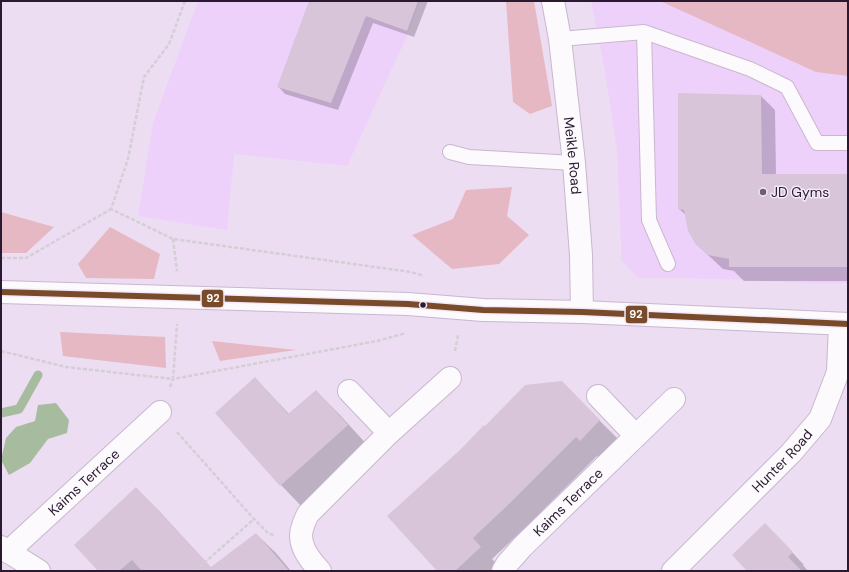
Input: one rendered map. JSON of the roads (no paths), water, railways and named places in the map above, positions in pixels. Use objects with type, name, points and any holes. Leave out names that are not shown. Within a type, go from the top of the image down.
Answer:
[{"type":"street","name":"Meikle Road","points":[[553,1],[560,39],[574,163],[581,255],[582,312]]},
{"type":"street","points":[[1,292],[408,304],[483,310],[582,312],[844,324]]},
{"type":"street","name":"Hunter Road","points":[[673,571],[791,453],[820,419],[838,372],[844,324]]},
{"type":"street","points":[[320,571],[307,555],[301,540],[302,527],[308,514],[389,433],[450,378]]},
{"type":"street","points":[[349,391],[389,433]]},
{"type":"street","points":[[598,396],[636,436]]},
{"type":"street","name":"Kaims Terrace","points":[[504,571],[507,564],[522,547],[674,399]]},
{"type":"street","name":"Kaims Terrace","points":[[39,571],[5,550],[160,412]]},
{"type":"lane","points":[[560,39],[644,32],[750,69],[787,87],[817,143],[848,143]]},
{"type":"lane","points":[[644,32],[649,220],[668,264]]},
{"type":"lane","points":[[450,152],[469,157],[574,163]]},
{"type":"waterway","points":[[1,413],[19,409],[38,375]]},
{"type":"place","name":"JD Gyms","points":[[763,192]]}]
